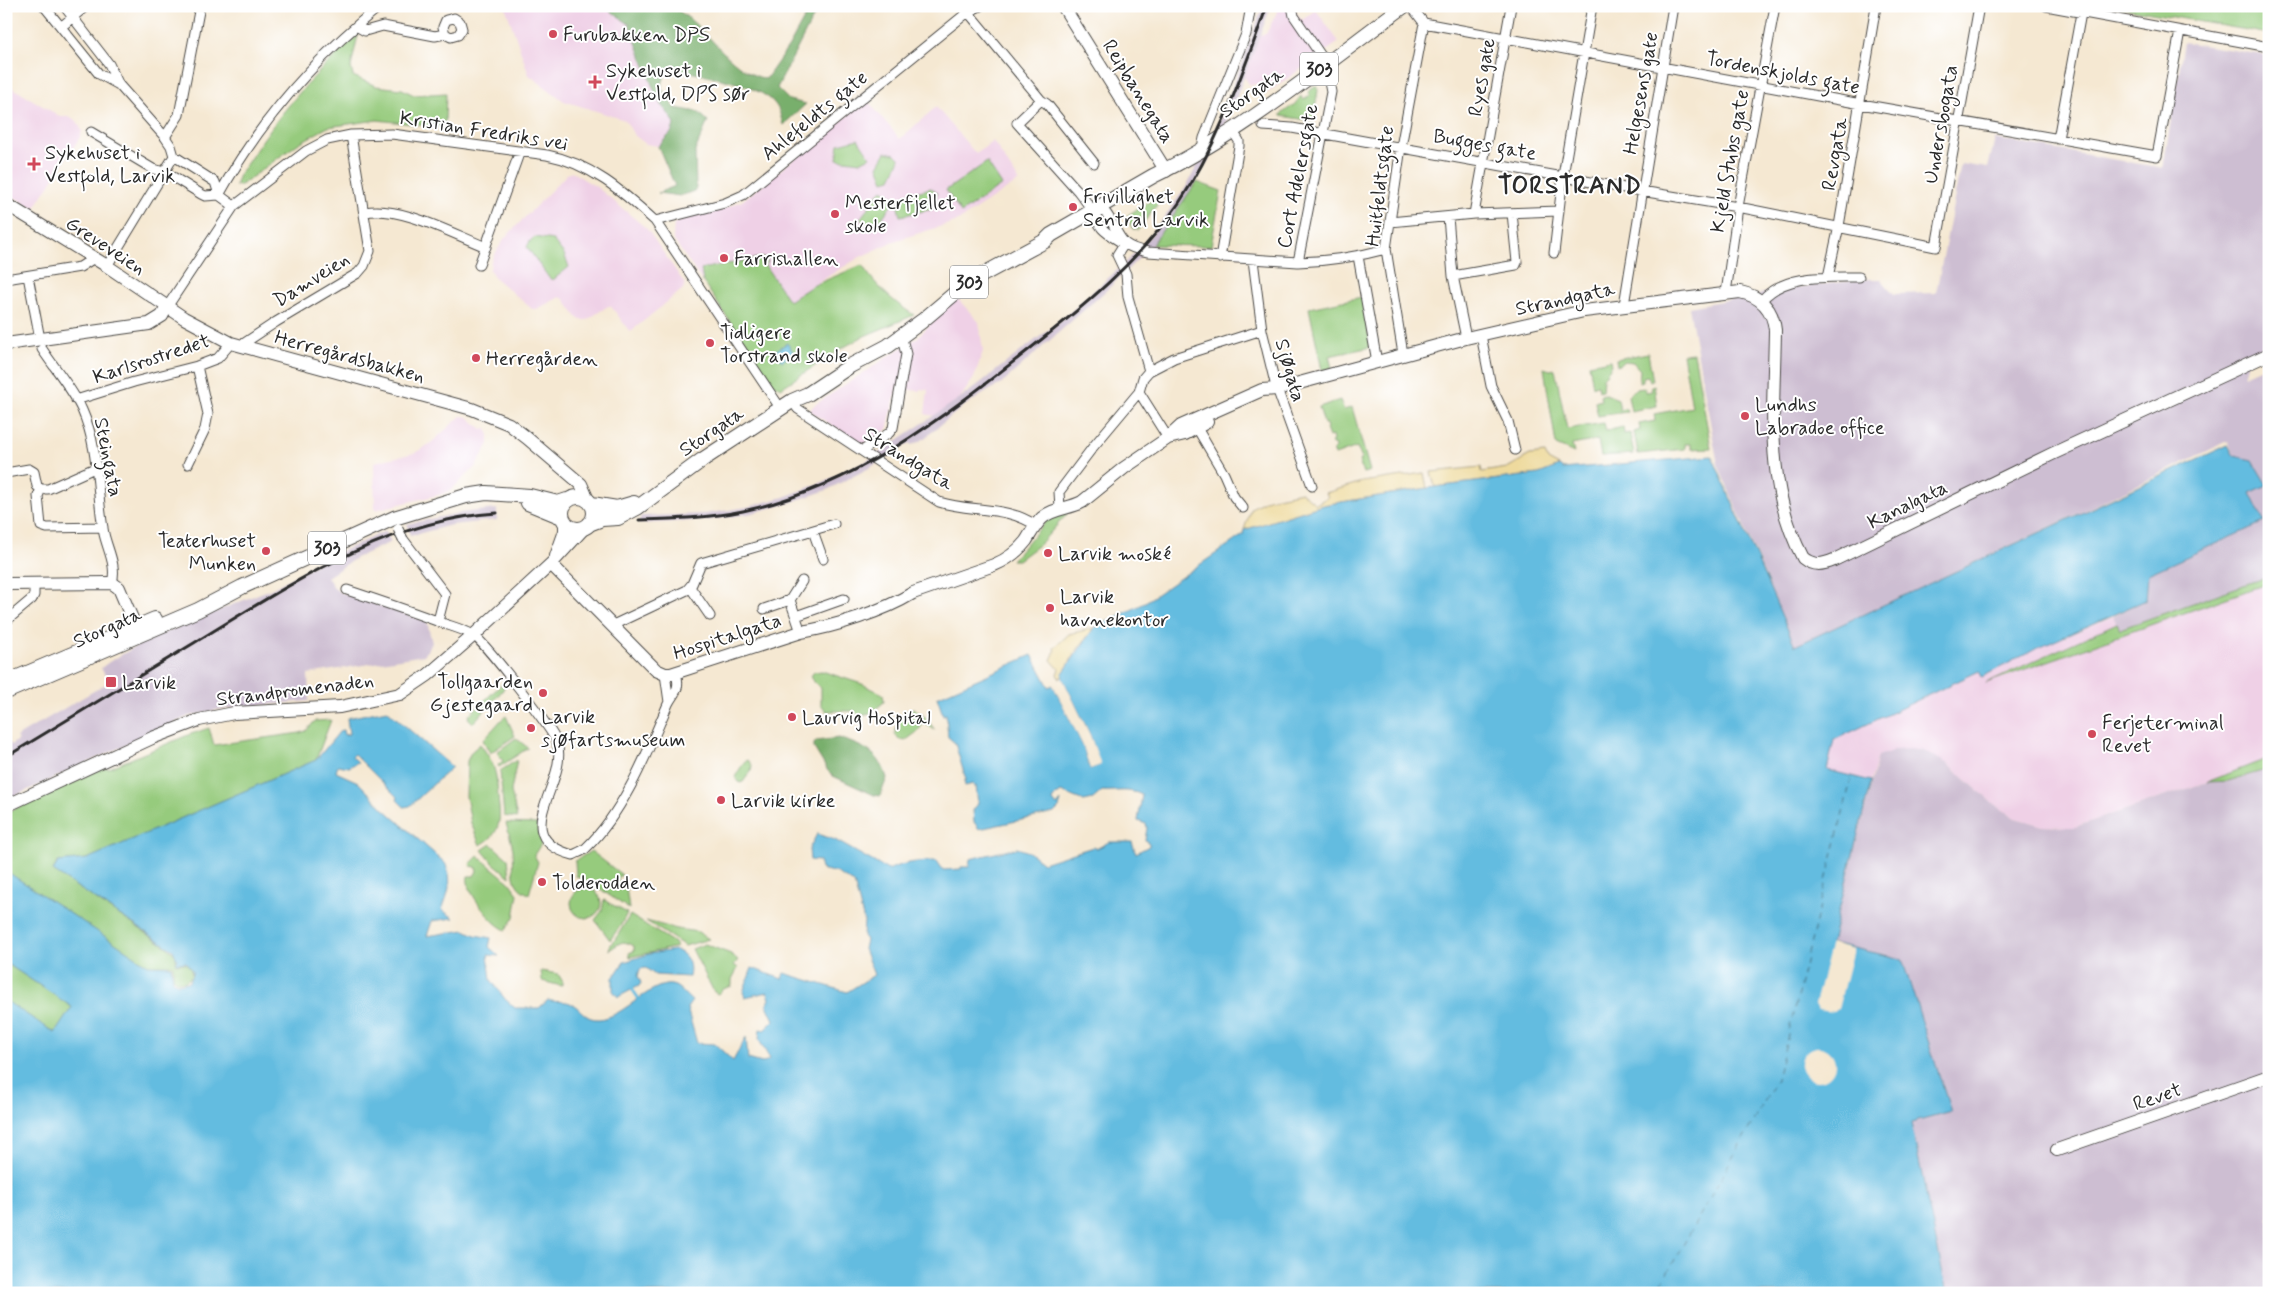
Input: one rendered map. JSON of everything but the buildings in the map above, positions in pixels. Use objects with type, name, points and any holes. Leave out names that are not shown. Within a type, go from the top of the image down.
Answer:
[{"type":"main road","name":"Reipbanegata","points":[[1063,6],[1166,171]]},
{"type":"main road","name":"Storgata","points":[[587,526],[602,519],[618,518],[637,508],[702,460],[787,405],[804,387],[854,354],[889,338],[901,335],[922,321],[967,283],[1045,241],[1051,235],[1098,213],[1157,181],[1166,171],[1232,130],[1404,6]]},
{"type":"main road","name":"Greveveien","points":[[6,204],[107,266],[184,318]]},
{"type":"main road","name":"Strandgata","points":[[1035,525],[1043,517],[1060,508],[1074,506],[1082,502],[1124,468],[1168,438],[1173,431],[1195,424],[1262,390],[1277,389],[1403,354],[1584,311],[1740,292],[1754,296],[1761,301]]},
{"type":"main road","name":"Kanalgata","points":[[1761,301],[1768,307],[1774,325],[1773,450],[1778,490],[1795,544],[1803,558],[1821,565],[2052,454],[2269,354]]},
{"type":"main road","points":[[6,344],[41,344],[148,324],[162,316],[167,307]]},
{"type":"main road","name":"Herregårdsbakken","points":[[184,318],[236,345],[465,406],[508,424],[570,477],[581,484],[590,502]]},
{"type":"main road","points":[[563,519],[564,505],[576,490],[570,477]]},
{"type":"main road","name":"Storgata","points":[[6,682],[222,597],[394,518],[466,496],[486,493],[530,496],[558,503],[570,499]]},
{"type":"main road","name":"303","points":[[570,499],[578,496],[590,502]]},
{"type":"main road","name":"Storgata","points":[[590,502],[617,508],[653,496]]},
{"type":"main road","name":"Storgata","points":[[433,506],[509,500],[528,503],[563,519]]},
{"type":"main road","points":[[587,526],[594,514],[590,502]]},
{"type":"main road","name":"303","points":[[563,519],[574,528],[587,526]]},
{"type":"main road","name":"Strandpromenaden","points":[[553,562],[565,531],[563,519]]},
{"type":"main road","name":"Hospitalgata","points":[[671,674],[702,662],[801,632],[820,622],[900,594],[913,594],[977,572],[1002,561],[1025,542],[1035,525]]},
{"type":"main road","name":"Strandpromenaden","points":[[6,806],[152,738],[200,720],[234,712],[340,707],[400,694],[428,675],[474,635],[553,562],[587,526]]},
{"type":"main road","points":[[553,562],[656,670],[671,674]]},
{"type":"main road","points":[[6,584],[112,583],[118,588],[137,631]]},
{"type":"main road","name":"Storgata","points":[[6,692],[137,631]]},
{"type":"main road","name":"Revet","points":[[2057,1150],[2269,1076]]},
{"type":"street","points":[[44,6],[99,74],[119,85]]},
{"type":"street","points":[[64,6],[110,64],[119,85],[165,137],[171,146],[174,156],[215,182],[219,195],[234,206]]},
{"type":"street","points":[[61,27],[86,6]]},
{"type":"street","points":[[165,137],[180,115],[200,6]]},
{"type":"street","points":[[219,195],[255,136],[288,94],[331,48],[380,6]]},
{"type":"street","name":"Ahlefeldts gate","points":[[655,221],[725,203],[743,195],[965,9],[980,6]]},
{"type":"street","points":[[1202,148],[1204,138],[1246,34],[1251,6]]},
{"type":"street","name":"Cort Adelersgate","points":[[1292,6],[1294,16],[1323,66],[1331,92],[1298,262]]},
{"type":"street","points":[[1411,6],[1424,23]]},
{"type":"street","name":"Ryes gate","points":[[1474,214],[1511,6]]},
{"type":"street","points":[[1554,253],[1563,176],[1592,6]]},
{"type":"street","name":"Helgesens gate","points":[[1624,305],[1641,191],[1673,6]]},
{"type":"street","name":"Kjeld Stubs gate","points":[[1726,293],[1738,207],[1775,6]]},
{"type":"street","name":"Revgata","points":[[1828,277],[1839,226],[1876,6]]},
{"type":"street","name":"Undersbogata","points":[[1936,247],[1978,6]]},
{"type":"street","points":[[2046,6],[2269,47]]},
{"type":"street","points":[[965,9],[1040,100],[1047,104],[1094,163]]},
{"type":"street","points":[[2058,139],[2081,12]]},
{"type":"street","name":"Tordenskjolds gate","points":[[1424,23],[1860,104],[2157,156],[2180,32]]},
{"type":"street","name":"Huitfeldtsgate","points":[[1403,354],[1386,249],[1401,147],[1424,23]]},
{"type":"street","points":[[356,26],[365,31],[383,26],[435,36],[445,34]]},
{"type":"street","points":[[1040,100],[1017,123],[1098,213],[1102,229],[1135,250],[1182,256],[1323,262],[1386,249]]},
{"type":"street","name":"Bugges gate","points":[[1263,126],[1292,128],[1738,207],[1936,247]]},
{"type":"street","points":[[1220,258],[1239,146],[1232,130]]},
{"type":"street","points":[[90,132],[153,169],[165,172],[205,196],[219,195]]},
{"type":"street","name":"Kristian Fredriks vei","points":[[167,307],[234,206],[316,145],[351,135],[392,134],[520,151],[567,159],[580,164],[628,197],[655,221],[787,405]]},
{"type":"street","name":"Damveien","points":[[236,345],[358,273],[364,266],[370,251],[351,135]]},
{"type":"street","points":[[479,265],[520,151]]},
{"type":"street","points":[[107,266],[174,156]]},
{"type":"street","points":[[364,212],[376,210],[412,218],[486,247]]},
{"type":"street","points":[[1390,222],[1474,214],[1558,211]]},
{"type":"street","points":[[1453,276],[1516,265],[1512,213]]},
{"type":"street","points":[[1448,217],[1453,276],[1466,338]]},
{"type":"street","points":[[1124,244],[1117,255],[1126,274],[1128,296],[1149,371]]},
{"type":"street","points":[[1358,256],[1377,362]]},
{"type":"street","points":[[6,279],[80,267],[94,258]]},
{"type":"street","name":"Sjøgata","points":[[1253,260],[1262,330],[1277,389],[1312,486]]},
{"type":"street","points":[[28,276],[41,344]]},
{"type":"street","points":[[1761,301],[1769,291],[1783,284],[1828,277],[1859,277]]},
{"type":"street","points":[[1060,508],[1059,492],[1093,447],[1139,392],[1143,378],[1149,371],[1174,358],[1262,330]]},
{"type":"street","points":[[862,451],[890,433],[893,428],[906,354],[901,335]]},
{"type":"street","points":[[1481,335],[1491,386],[1508,421],[1515,450]]},
{"type":"street","name":"Steingata","points":[[41,344],[76,400],[88,429],[97,467],[103,527],[114,574],[112,583]]},
{"type":"street","name":"Karlsrostredet","points":[[76,400],[134,382],[197,366],[218,358],[236,345]]},
{"type":"street","points":[[188,464],[205,429],[208,414],[197,366]]},
{"type":"street","points":[[1139,392],[1168,438]]},
{"type":"street","name":"Strandgata","points":[[787,405],[798,409],[939,502],[952,506],[1014,514],[1035,525]]},
{"type":"street","points":[[1195,424],[1224,474],[1234,497],[1243,508]]},
{"type":"street","points":[[6,473],[29,469],[34,472],[38,486],[41,489],[48,490],[97,467]]},
{"type":"street","points":[[41,489],[38,496],[41,526],[47,528],[103,527]]},
{"type":"street","points":[[613,625],[690,587],[701,563],[834,524]]},
{"type":"street","points":[[397,527],[403,539],[446,594],[438,621]]},
{"type":"street","points":[[813,530],[823,559]]},
{"type":"street","name":"Hospitalgata","points":[[764,609],[790,600],[802,581]]},
{"type":"street","points":[[6,621],[32,599],[34,583]]},
{"type":"street","points":[[690,587],[710,616]]},
{"type":"street","points":[[348,590],[474,635],[554,736],[559,749],[559,759],[540,822],[542,834],[551,846],[573,855],[585,850],[598,835],[627,792],[657,735],[669,702],[671,674]]},
{"type":"street","name":"Hospitalgata","points":[[796,616],[844,599]]},
{"type":"street","name":"Hospitalgata","points":[[790,600],[801,632]]},
{"type":"shaded area","name":"Sykehuset i Vestfold, DPS sør","points":[[505,6],[620,6],[629,24],[657,98],[675,123],[671,133],[658,146],[646,144],[634,135],[625,120],[564,101],[529,75]]},
{"type":"shaded area","points":[[1263,6],[1271,6],[1230,114],[1208,161],[1175,216],[1152,245],[1111,286],[1003,382],[964,406],[922,440],[912,445],[910,443],[871,467],[827,490],[748,514],[709,520],[638,524],[641,516],[705,514],[747,507],[784,497],[825,481],[865,462],[966,394],[1065,317],[1128,260],[1152,234],[1186,187],[1220,121]]},
{"type":"shaded area","points":[[1280,6],[1290,6],[1302,20],[1316,10],[1339,42],[1264,95],[1257,84],[1250,85],[1244,77],[1260,35],[1266,34]]},
{"type":"shaded area","points":[[2184,42],[2269,56],[2269,344],[2250,353],[2244,376],[2269,365],[2269,576],[2119,629],[2113,616],[2146,600],[2148,574],[2264,522],[2250,493],[2267,484],[2252,460],[2234,456],[2228,441],[2086,510],[1795,646],[1718,465],[1689,307],[1792,288],[1868,279],[1881,279],[1894,294],[1936,293],[1961,164],[1988,168],[1995,139],[2163,168]]},
{"type":"shaded area","name":"Sykehuset i Vestfold, Larvik","points":[[6,84],[61,117],[68,117],[77,121],[82,131],[34,209],[6,192]]},
{"type":"shaded area","name":"Mesterfjellet skole","points":[[867,100],[900,139],[936,107],[976,154],[993,141],[1019,181],[958,221],[897,240],[860,257],[739,334],[673,239],[674,224],[683,218],[720,210],[742,201]]},
{"type":"shaded area","points":[[572,172],[598,188],[647,229],[685,284],[683,289],[630,332],[611,306],[608,306],[587,320],[580,320],[564,299],[560,297],[537,309],[532,309],[495,278],[490,270],[491,261],[504,239],[567,174]]},
{"type":"shaded area","points":[[956,297],[979,322],[983,351],[974,378],[960,398],[935,416],[925,414],[928,390],[920,389],[919,391],[897,388],[887,430],[862,445],[810,411],[813,406],[918,337]]},
{"type":"shaded area","points":[[461,416],[468,417],[483,430],[486,428],[489,435],[489,444],[475,467],[451,490],[442,494],[375,510],[374,462],[415,453],[431,443]]},
{"type":"shaded area","points":[[497,509],[497,520],[451,525],[410,536],[407,524],[459,513]]},
{"type":"shaded area","points":[[386,532],[391,542],[356,558],[327,577],[335,589],[340,592],[427,621],[432,643],[424,655],[308,674],[309,701],[221,709],[189,716],[6,800],[6,744],[9,742],[11,745],[18,740],[16,737],[109,682],[101,668],[109,662],[147,640],[273,588],[325,559]]},
{"type":"shaded area","points":[[2269,576],[2269,769],[2207,782],[2075,827],[2043,826],[2015,818],[1991,802],[1948,764],[1878,756],[1871,781],[1827,770],[1834,740],[1980,671],[1983,677],[2032,651],[2113,616],[2120,629]]},
{"type":"shaded area","points":[[1911,749],[1924,751],[1948,764],[1991,802],[2015,818],[2043,826],[2075,827],[2207,782],[2229,781],[2269,769],[2269,1293],[1947,1293],[1911,1123],[1951,1111],[1902,960],[1831,943],[1878,756],[1895,750]]},
{"type":"green space","points":[[649,5],[672,7],[696,25],[728,57],[752,74],[766,79],[789,46],[811,6],[819,6],[777,88],[789,100],[806,104],[783,125],[775,104],[755,90],[709,76],[667,68],[661,88],[675,108],[698,112],[708,121],[695,151],[696,188],[694,191],[680,196],[658,193],[675,186],[658,146],[671,133],[675,123],[657,98],[629,24],[603,6]]},
{"type":"green space","points":[[2112,6],[2269,6],[2269,34]]},
{"type":"green space","points":[[358,35],[351,67],[353,76],[376,86],[402,89],[414,95],[446,93],[445,122],[441,127],[377,120],[328,127],[299,143],[241,185],[236,186],[237,179],[242,170],[285,110],[312,79]]},
{"type":"green space","points":[[1316,86],[1318,90],[1313,121],[1281,116],[1301,96],[1304,100],[1310,95],[1308,92]]},
{"type":"green space","points":[[858,139],[870,157],[860,162],[837,159],[839,144]]},
{"type":"green space","points":[[886,152],[895,154],[900,159],[891,179],[884,181],[878,166]]},
{"type":"green space","points":[[987,162],[1002,185],[961,213],[946,190]]},
{"type":"green space","points":[[1197,182],[1221,191],[1211,246],[1152,245]]},
{"type":"green space","points":[[931,188],[937,193],[933,209],[900,216],[897,203],[904,195]]},
{"type":"green space","points":[[882,189],[896,199],[877,225],[872,228],[860,219]]},
{"type":"green space","points":[[1166,191],[1138,230],[1133,229],[1126,217]]},
{"type":"green space","points":[[535,237],[553,240],[564,254],[569,267],[553,280],[549,278],[527,247]]},
{"type":"green space","points":[[764,257],[768,262],[764,264],[789,301],[812,286],[862,265],[885,293],[914,315],[862,337],[781,388],[773,384],[703,282],[701,269]]},
{"type":"green space","points":[[1362,297],[1371,347],[1329,356],[1332,368],[1322,370],[1309,308]]},
{"type":"green space","points":[[1648,353],[1653,381],[1650,381],[1648,376],[1643,377],[1643,382],[1639,383],[1640,370],[1633,362],[1625,361],[1617,366],[1616,359]]},
{"type":"green space","points":[[1694,353],[1711,448],[1691,449],[1691,444],[1685,444],[1685,449],[1638,454],[1634,432],[1640,430],[1639,424],[1655,421],[1654,414],[1692,407],[1683,354]]},
{"type":"green space","points":[[1611,360],[1612,365],[1603,378],[1602,390],[1599,391],[1598,385],[1593,386],[1589,364]]},
{"type":"green space","points":[[1544,368],[1555,369],[1567,429],[1604,423],[1606,431],[1623,427],[1624,434],[1630,433],[1634,454],[1601,456],[1598,440],[1572,445],[1574,453],[1556,445]]},
{"type":"green space","points":[[1654,385],[1657,406],[1631,411],[1628,396],[1635,389],[1645,388],[1646,392],[1652,391],[1651,386]]},
{"type":"green space","points":[[1606,394],[1618,399],[1620,410],[1626,409],[1627,412],[1598,416],[1595,402],[1601,400],[1600,395]]},
{"type":"green space","points":[[1340,400],[1344,410],[1352,407],[1370,471],[1363,473],[1359,461],[1362,459],[1357,447],[1335,455],[1333,450],[1336,448],[1335,444],[1332,445],[1332,436],[1329,437],[1319,407]]},
{"type":"green space","points":[[1064,513],[1067,514],[1041,543],[1018,560],[1012,560],[1049,518]]},
{"type":"green space","points":[[2269,576],[2269,583],[1986,683],[2117,623],[2120,629]]},
{"type":"green space","points":[[822,671],[862,684],[883,694],[884,702],[870,714],[861,716],[854,711],[826,711],[821,704],[821,688],[814,682],[811,676],[814,672]]},
{"type":"green space","points":[[502,684],[504,688],[502,691],[473,723],[468,718],[470,714]]},
{"type":"green space","points":[[913,708],[925,717],[935,730],[924,723],[917,732],[905,741],[899,739],[895,734],[898,722],[905,712]]},
{"type":"green space","points":[[506,716],[515,736],[490,753],[483,740]]},
{"type":"green space","points":[[331,720],[316,760],[87,859],[57,862],[53,871],[167,947],[176,955],[176,964],[185,963],[190,966],[192,976],[186,981],[178,982],[173,978],[173,965],[148,965],[6,871],[6,813],[102,768],[109,768],[209,728],[214,745],[300,733],[306,731],[315,721]]},
{"type":"green space","points":[[516,738],[528,748],[499,767],[498,765],[503,761],[497,752]]},
{"type":"green space","points":[[839,738],[863,747],[880,762],[887,778],[880,796],[833,776],[828,771],[814,748],[814,744],[816,741]]},
{"type":"green space","points":[[480,744],[491,760],[496,774],[499,819],[494,834],[480,845],[471,823],[466,796],[467,761],[471,752]]},
{"type":"green space","points":[[2269,758],[2269,769],[2228,781],[2207,782]]},
{"type":"green space","points":[[517,760],[511,791],[517,818],[504,816],[500,771]]},
{"type":"green space","points":[[748,760],[752,765],[751,771],[743,782],[740,783],[735,777],[744,762]]},
{"type":"green space","points":[[506,823],[537,824],[541,844],[534,855],[538,862],[529,894],[522,891],[515,881],[512,847]]},
{"type":"green space","points":[[491,844],[508,859],[510,877],[492,862],[482,850]]},
{"type":"green space","points":[[591,851],[622,875],[618,877],[618,882],[626,887],[629,909],[590,882],[576,876],[575,861]]},
{"type":"green space","points":[[478,856],[509,882],[518,894],[514,917],[506,930],[487,915],[470,890],[468,876],[474,876],[477,871],[476,867],[470,864]]},
{"type":"green space","points":[[586,888],[597,892],[601,903],[597,914],[586,918],[575,914],[571,903],[575,892]]},
{"type":"green space","points":[[604,900],[627,913],[610,940],[595,920],[602,911]]},
{"type":"green space","points":[[630,915],[673,942],[677,947],[630,957],[629,953],[634,951],[634,946],[624,942],[609,950],[610,945]]},
{"type":"green space","points":[[646,921],[698,932],[709,939],[685,946]]},
{"type":"green space","points":[[705,944],[731,954],[738,960],[734,965],[738,968],[732,979],[732,986],[723,989],[718,994],[714,992],[692,949]]},
{"type":"green space","points":[[6,963],[72,1007],[55,1033],[6,1001]]},
{"type":"green space","points":[[541,971],[558,974],[563,982],[561,986],[542,981]]},
{"type":"sand","points":[[1545,453],[1548,460],[1559,466],[1539,474],[1435,487],[1431,472],[1481,467],[1482,472],[1507,468],[1530,455]]},
{"type":"sand","points":[[1424,473],[1427,488],[1323,505],[1244,530],[1251,508],[1268,499],[1301,492],[1316,504],[1328,497],[1326,493],[1362,482]]},
{"type":"sand","points":[[1094,628],[1074,654],[1062,677],[1059,678],[1057,674],[1059,669],[1051,660],[1055,651],[1054,648],[1069,634]]},
{"type":"water","points":[[787,343],[794,353],[782,361],[775,351]]},
{"type":"water","points":[[2228,445],[2234,456],[2252,460],[2267,485],[2250,493],[2264,522],[2148,574],[2146,600],[2032,651],[1982,677],[1979,671],[1834,740],[1827,770],[1871,781],[1831,943],[1902,959],[1951,1112],[1911,1123],[1947,1293],[6,1293],[6,1001],[55,1033],[72,1007],[6,963],[6,871],[148,965],[171,966],[173,981],[178,984],[189,982],[193,972],[186,962],[175,963],[177,959],[173,950],[53,871],[58,862],[87,859],[316,760],[340,731],[343,730],[344,735],[349,734],[347,718],[387,710],[452,767],[410,806],[404,807],[397,800],[398,798],[354,754],[352,756],[358,762],[349,767],[338,765],[336,772],[358,782],[384,809],[445,863],[450,881],[442,910],[454,918],[432,921],[427,936],[465,930],[475,935],[491,938],[489,947],[499,956],[488,955],[491,980],[505,999],[515,1008],[539,1008],[548,1000],[565,1002],[574,1005],[590,1018],[599,1019],[609,1017],[658,987],[675,986],[692,1001],[687,1008],[697,1043],[715,1044],[733,1061],[746,1037],[748,1059],[762,1063],[770,1059],[759,1040],[760,1029],[765,1030],[774,1020],[767,1005],[770,999],[768,992],[745,997],[743,992],[752,968],[782,979],[784,973],[847,992],[874,975],[864,949],[866,940],[863,936],[864,921],[854,883],[837,873],[821,869],[819,861],[810,860],[809,849],[817,834],[835,840],[888,870],[906,864],[931,861],[937,861],[943,870],[961,869],[961,867],[969,867],[970,859],[1017,848],[1029,852],[1043,863],[1093,847],[1096,849],[1109,842],[1132,842],[1136,853],[1149,846],[1149,843],[1145,840],[1146,824],[1138,821],[1142,795],[1127,791],[1102,791],[1093,799],[1084,801],[1061,792],[1054,797],[1053,801],[1057,806],[1061,801],[1059,808],[1054,813],[979,829],[974,822],[973,810],[978,804],[976,786],[974,787],[973,784],[965,786],[964,781],[966,780],[955,743],[948,737],[946,714],[943,715],[937,697],[1032,655],[1049,687],[1053,685],[1083,746],[1090,769],[1100,765],[1090,735],[1062,677],[1063,673],[1094,628],[1141,605],[1243,535],[1244,530],[1323,505],[1435,487],[1539,474],[1559,466],[1563,469],[1712,456],[1795,646]]},
{"type":"water","points":[[675,950],[683,954],[688,960],[690,968],[689,977],[655,975],[646,968],[640,969],[638,976],[641,983],[639,986],[618,997],[613,991],[613,978],[624,962],[649,954]]},
{"type":"pier","points":[[1062,677],[1090,735],[1101,765],[1090,769],[1083,746],[1053,685],[1055,683],[1085,745],[1092,766],[1097,764],[1087,736],[1060,679]]},
{"type":"pier","points":[[1831,943],[1853,949],[1838,1009],[1833,1012],[1818,1010],[1815,1004]]},
{"type":"pier","points":[[1818,1047],[1830,1052],[1835,1064],[1830,1076],[1818,1081],[1806,1076],[1801,1064],[1806,1052]]},
{"type":"waterway","points":[[632,989],[639,999]]},
{"type":"ferry route","points":[[1656,1293],[1777,1079],[1852,776]]},
{"type":"railway","points":[[639,520],[704,517],[743,511],[783,500],[822,486],[894,448],[928,425],[1069,318],[1128,264],[1146,245],[1179,203],[1206,156],[1229,108],[1267,6]]},
{"type":"railway","points":[[6,757],[265,600],[338,559],[376,542],[415,528],[455,518],[497,513]]},
{"type":"place","name":"Furubakken DPS","points":[[553,34]]},
{"type":"place","name":"Sykehuset i Vestfold, DPS sør","points":[[595,82]]},
{"type":"place","name":"Sykehuset i Vestfold, Larvik","points":[[34,164]]},
{"type":"place","name":"Frivillighet Sentral Larvik","points":[[1073,207]]},
{"type":"place","name":"Mesterfjellet skole","points":[[835,214]]},
{"type":"place","name":"Farrishallen","points":[[724,258]]},
{"type":"place","name":"Tidligere Torstrand skole","points":[[710,343]]},
{"type":"place","name":"Herregården","points":[[476,358]]},
{"type":"place","name":"Lundhs Labradoe office","points":[[1745,416]]},
{"type":"place","name":"Teaterhuset Munken","points":[[266,551]]},
{"type":"place","name":"Larvik moské","points":[[1048,553]]},
{"type":"place","name":"Larvik havnekontor","points":[[1050,608]]},
{"type":"place","name":"Larvik","points":[[111,682]]},
{"type":"place","name":"Tollgaarden Gjestegaard","points":[[543,693]]},
{"type":"place","name":"Laurvig Hospital","points":[[792,717]]},
{"type":"place","name":"Larvik sjøfartsmuseum","points":[[531,728]]},
{"type":"place","name":"Ferjeterminal Revet","points":[[2092,734]]},
{"type":"place","name":"Larvik kirke","points":[[721,800]]},
{"type":"place","name":"Tolderodden","points":[[542,882]]},
{"type":"district","name":"TORSTRAND","points":[[1570,184]]}]
